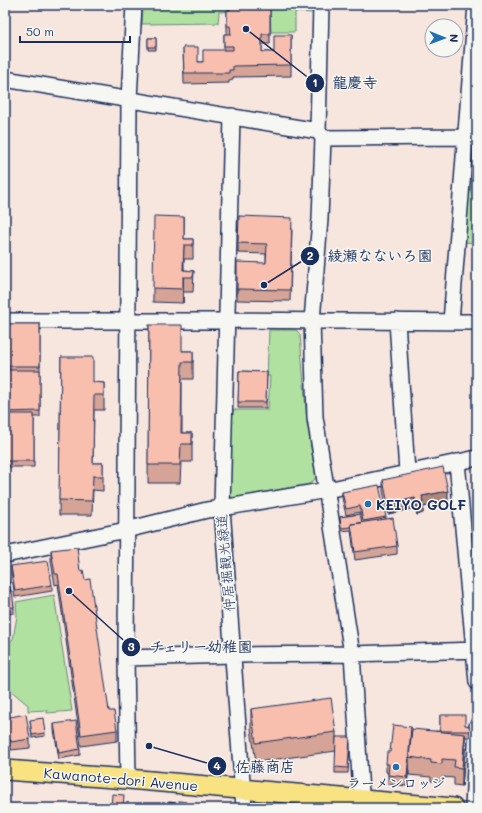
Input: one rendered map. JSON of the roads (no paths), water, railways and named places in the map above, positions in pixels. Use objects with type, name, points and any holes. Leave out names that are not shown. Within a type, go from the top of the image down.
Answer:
[{"type":"main road","name":"Kawanote-dori Avenue","points":[[5,770],[242,789],[362,803],[453,808]]},
{"type":"street","points":[[128,779],[126,530],[129,99],[134,5]]},
{"type":"street","points":[[321,5],[320,219],[312,321],[315,417],[352,654],[362,803]]},
{"type":"street","points":[[450,322],[471,137],[476,5]]},
{"type":"street","points":[[5,79],[232,116],[320,134],[471,137]]},
{"type":"street","points":[[232,116],[222,508],[327,490],[477,458]]},
{"type":"street","points":[[5,321],[128,320],[477,322]]},
{"type":"street","points":[[397,321],[407,472]]},
{"type":"street","points":[[457,462],[476,650],[477,682]]},
{"type":"street","name":"仲居掘観光緑道","points":[[5,555],[126,530],[207,510],[222,508],[244,808]]},
{"type":"street","points":[[126,658],[476,650]]},
{"type":"street","points":[[473,808],[477,726]]},
{"type":"place","name":"龍慶寺","points":[[246,29]]},
{"type":"place","name":"綾瀬なないろ園","points":[[264,285]]},
{"type":"place","name":"KEIYO GOLF","points":[[368,504]]},
{"type":"place","name":"チェリー幼稚園","points":[[69,591]]},
{"type":"place","name":"佐藤商店","points":[[149,746]]},
{"type":"place","name":"ラーメンロッジ","points":[[396,767]]}]
